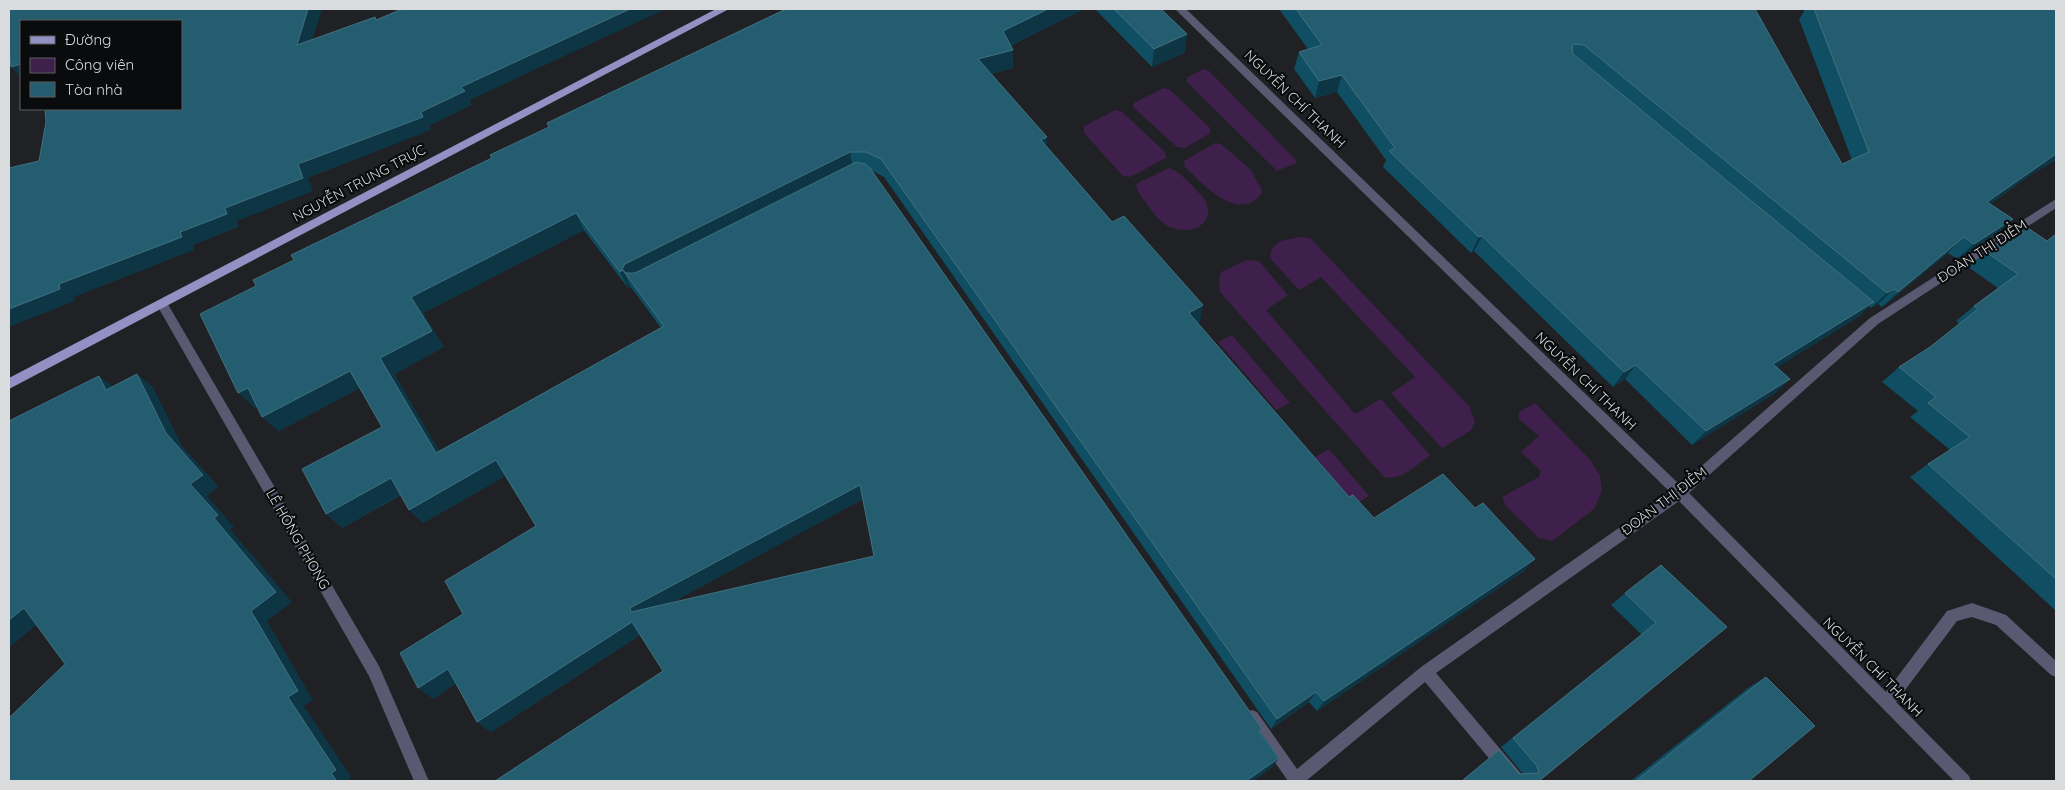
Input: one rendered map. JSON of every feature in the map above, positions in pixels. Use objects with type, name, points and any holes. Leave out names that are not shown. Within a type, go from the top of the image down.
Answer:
[{"type":"main road","name":"NGUYỄN TRUNG TRỰC","points":[[9,384],[724,9]]},
{"type":"street","name":"NGUYỄN CHÍ THANH","points":[[1180,9],[1680,493],[1964,781]]},
{"type":"street","name":"ĐOÀN THỊ ĐIỂM","points":[[1295,781],[1426,672],[1680,493],[1870,318],[2056,203]]},
{"type":"street","name":"LÊ HỒNG PHONG","points":[[162,304],[374,671],[422,781]]},
{"type":"street","points":[[1887,702],[1952,616],[1972,610],[2000,620],[2056,670]]},
{"type":"street","points":[[1426,672],[1518,781]]},
{"type":"street","points":[[1245,707],[1295,781]]},
{"type":"green space","points":[[1204,69],[1209,71],[1296,160],[1296,163],[1277,171],[1187,82],[1187,77]]},
{"type":"green space","points":[[1163,88],[1170,90],[1210,128],[1210,133],[1185,148],[1177,147],[1133,107],[1134,103]]},
{"type":"green space","points":[[1116,110],[1122,112],[1165,152],[1166,158],[1130,177],[1123,176],[1084,133],[1084,126]]},
{"type":"green space","points":[[1215,143],[1221,144],[1250,169],[1262,190],[1254,201],[1241,205],[1223,199],[1214,194],[1185,167],[1184,161]]},
{"type":"green space","points":[[1169,168],[1185,179],[1206,202],[1207,218],[1195,228],[1187,230],[1178,229],[1164,224],[1137,190],[1136,184]]},
{"type":"green space","points":[[1301,237],[1310,238],[1469,406],[1475,422],[1471,430],[1442,448],[1391,393],[1415,377],[1321,277],[1299,290],[1270,258],[1272,248],[1281,241]]},
{"type":"green space","points":[[1247,260],[1259,261],[1288,295],[1266,310],[1355,414],[1381,399],[1430,455],[1397,477],[1384,477],[1220,292],[1219,281],[1221,272]]},
{"type":"green space","points":[[1232,335],[1290,403],[1276,410],[1218,342]]},
{"type":"green space","points":[[1535,403],[1591,461],[1600,476],[1602,491],[1594,509],[1552,541],[1539,538],[1506,506],[1502,497],[1539,477],[1541,471],[1521,452],[1539,436],[1519,419],[1519,412]]},
{"type":"green space","points":[[1329,449],[1369,496],[1354,505],[1315,457]]},
{"type":"building","points":[[9,9],[308,9],[297,45],[375,17],[376,20],[402,9],[630,9],[461,87],[465,91],[421,112],[423,117],[298,164],[303,178],[225,208],[227,214],[180,232],[182,237],[59,284],[60,289],[9,309],[9,168],[39,161],[46,122],[45,110],[182,110],[182,20],[20,20],[20,64],[11,67]]},
{"type":"building","points":[[786,9],[1048,9],[1003,31],[1013,50],[978,59],[1047,137],[1041,140],[1112,222],[1124,216],[1203,305],[1189,313],[1349,497],[1353,495],[1374,518],[1443,474],[1475,508],[1483,503],[1535,559],[1324,701],[1316,692],[1277,719],[881,159],[866,152],[850,152],[625,264],[622,269],[626,273],[635,273],[856,162],[865,164],[870,168],[1262,729],[1259,731],[1279,758],[1246,781],[495,781],[663,671],[632,622],[477,722],[448,669],[418,688],[400,653],[463,614],[445,581],[536,526],[496,460],[409,510],[391,478],[326,514],[302,469],[382,427],[350,371],[262,417],[248,388],[238,393],[200,314],[256,286],[253,280],[294,260],[291,255],[492,158],[490,155],[549,127],[547,123]],"holes":[[[576,213],[620,272],[623,270],[664,326],[436,453],[380,358],[432,331],[411,297]],[[860,485],[874,556],[631,612],[630,608]]]},
{"type":"building","points":[[1114,9],[1161,9],[1187,34],[1154,49]]},
{"type":"building","points":[[1296,9],[1755,9],[1842,164],[1869,152],[1814,9],[2056,9],[2056,154],[1987,202],[2013,219],[1974,244],[1964,237],[1898,292],[1894,289],[1887,293],[1584,45],[1573,44],[1573,54],[1874,302],[1773,364],[1790,379],[1706,431],[1636,365],[1624,372],[1482,236],[1479,237],[1389,151],[1395,148],[1342,75],[1319,81],[1299,52],[1322,45]]},
{"type":"building","points":[[2025,226],[2047,241],[2056,234],[2056,579],[1928,464],[1970,437],[1928,403],[1936,397],[1899,367],[1930,347],[1978,309],[1974,306],[2018,274],[1986,252]]},
{"type":"building","points":[[137,374],[166,433],[203,475],[190,484],[218,515],[214,518],[276,592],[251,611],[298,691],[288,697],[336,770],[331,773],[337,781],[9,781],[9,718],[65,664],[24,608],[9,620],[9,421],[99,376],[106,390]]},
{"type":"building","points":[[1661,565],[1727,627],[1539,781],[1462,781],[1499,750],[1519,774],[1539,773],[1537,766],[1513,738],[1656,623],[1625,593]]},
{"type":"building","points":[[1766,677],[1815,726],[1749,781],[1636,781]]}]
